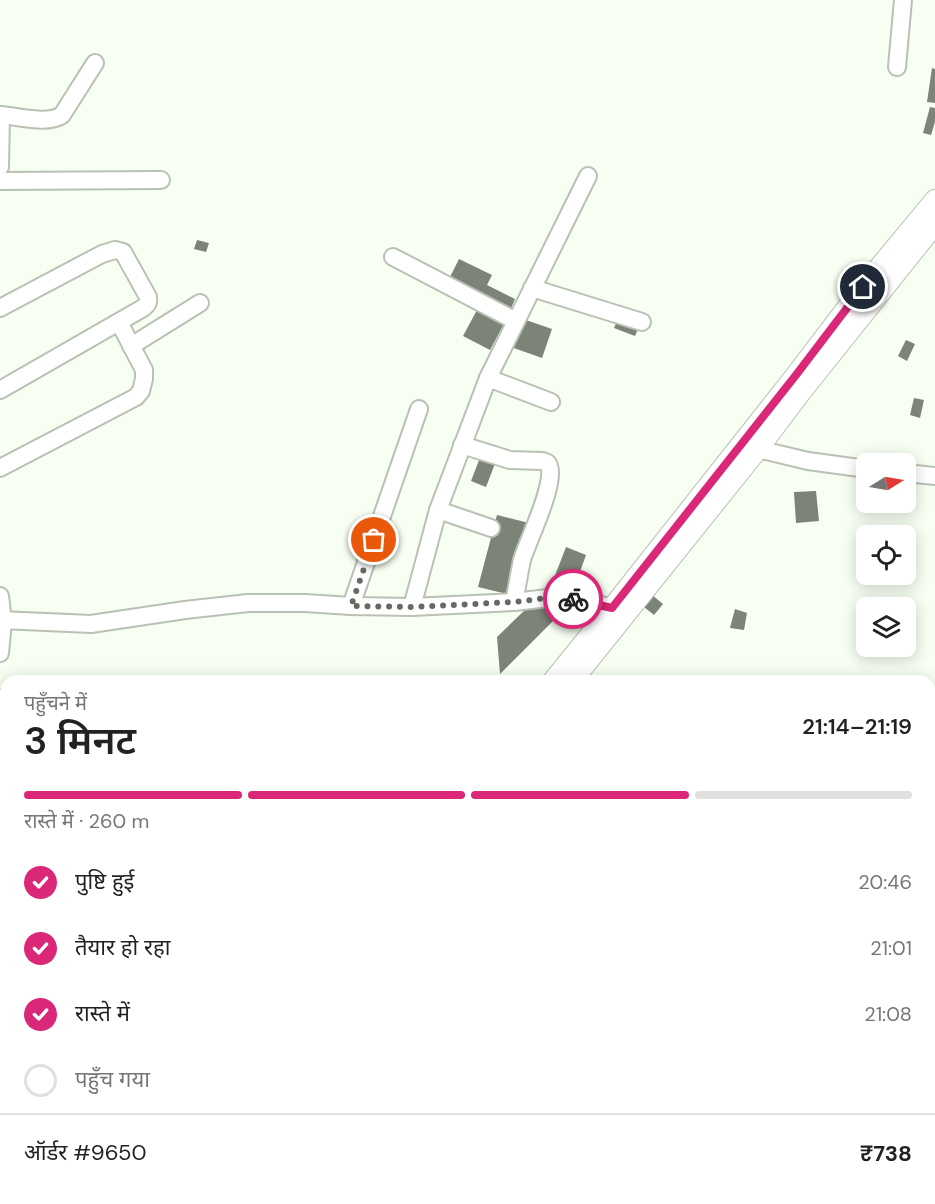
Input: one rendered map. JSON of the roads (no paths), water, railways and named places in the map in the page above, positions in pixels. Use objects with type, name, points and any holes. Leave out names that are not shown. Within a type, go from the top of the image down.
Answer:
[{"type":"main road","points":[[558,675],[863,287],[935,200]]},
{"type":"main road","points":[[577,675],[935,224]]},
{"type":"street","points":[[897,67],[903,0]]},
{"type":"street","points":[[0,167],[1,115],[56,119],[62,115],[96,63]]},
{"type":"street","points":[[412,607],[438,510],[488,378],[588,176]]},
{"type":"street","points":[[0,181],[161,180]]},
{"type":"street","points":[[0,308],[102,254],[115,250],[123,252],[149,301],[143,308],[0,390]]},
{"type":"street","points":[[393,257],[516,321]]},
{"type":"street","points":[[532,288],[642,322]]},
{"type":"street","points":[[131,346],[200,303]]},
{"type":"street","points":[[0,468],[136,397],[141,391],[144,370],[119,322]]},
{"type":"street","points":[[488,378],[551,402]]},
{"type":"street","points":[[351,606],[419,409]]},
{"type":"street","points":[[462,445],[510,460],[542,461],[549,466],[547,491],[522,562],[514,602]]},
{"type":"street","points":[[758,449],[808,461],[856,468]]},
{"type":"street","points":[[916,474],[935,476]]},
{"type":"street","points":[[438,510],[491,528]]},
{"type":"street","points":[[0,596],[0,653]]},
{"type":"street","points":[[1,620],[91,624],[197,608],[248,603],[412,607],[514,602],[555,597],[579,599],[612,608]]}]
